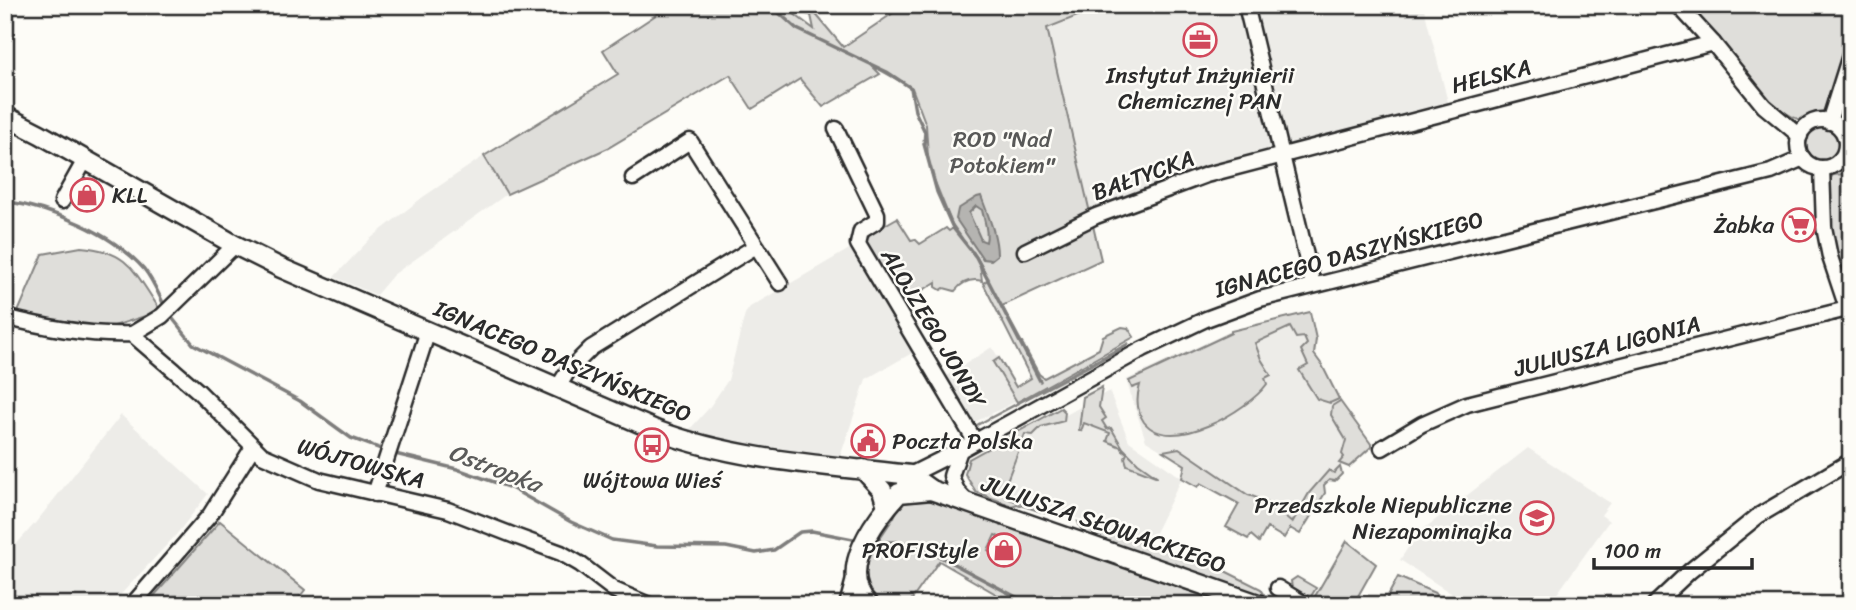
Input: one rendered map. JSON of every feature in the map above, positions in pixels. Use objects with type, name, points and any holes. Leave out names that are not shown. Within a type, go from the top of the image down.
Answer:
[{"type":"main road","name":"IGNACEGO DASZYŃSKIEGO","points":[[5,116],[281,268],[640,424],[695,443],[763,457],[910,475]]},
{"type":"main road","points":[[863,469],[893,500],[871,532],[857,559],[854,579],[858,594],[869,605]]},
{"type":"main road","name":"JULIUSZA SŁOWACKIEGO","points":[[910,475],[931,490],[1261,605]]},
{"type":"main road","name":"JULIUSZA SŁOWACKIEGO","points":[[893,500],[931,490]]},
{"type":"street","points":[[1246,5],[1313,285]]},
{"type":"street","points":[[1678,5],[1764,106],[1800,136]]},
{"type":"street","name":"HELSKA","points":[[1282,155],[1713,43]]},
{"type":"street","points":[[1829,122],[1851,52]]},
{"type":"street","points":[[1829,122],[1842,131],[1848,150],[1837,163],[1822,168],[1814,167],[1802,158],[1798,143],[1800,136],[1810,124],[1829,122]]},
{"type":"street","name":"ALOJZEGO JONDY","points":[[835,129],[877,215],[874,225],[861,232],[858,244],[975,441]]},
{"type":"street","points":[[633,178],[690,141],[780,283]]},
{"type":"street","name":"BAŁTYCKA","points":[[1025,251],[1096,216],[1206,175],[1282,155]]},
{"type":"street","name":"IGNACEGO DASZYŃSKIEGO","points":[[910,475],[1131,355],[1206,319],[1260,299],[1771,172],[1802,158]]},
{"type":"street","points":[[62,201],[85,160]]},
{"type":"street","points":[[1822,168],[1824,227],[1830,257],[1850,312]]},
{"type":"street","points":[[5,317],[41,326],[103,335],[132,334],[162,316],[235,245]]},
{"type":"street","points":[[558,387],[568,371],[591,348],[756,246]]},
{"type":"street","name":"JULIUSZA LIGONIA","points":[[1382,448],[1432,419],[1467,404],[1850,312]]},
{"type":"street","points":[[375,494],[428,331]]},
{"type":"street","name":"WÓJTOWSKA","points":[[132,334],[198,391],[262,455],[319,480],[448,510],[561,553],[614,590],[649,605]]},
{"type":"street","points":[[132,605],[210,514],[253,447]]},
{"type":"street","points":[[960,450],[951,476],[957,491],[967,502]]},
{"type":"street","points":[[1654,605],[1690,571],[1758,516],[1851,461]]},
{"type":"street","points":[[893,500],[910,475]]},
{"type":"street","points":[[847,605],[854,579]]},
{"type":"street","points":[[1278,589],[1306,605]]},
{"type":"shaded area","points":[[1105,5],[1423,5],[1449,106],[1322,136],[1090,213],[1047,28]]},
{"type":"shaded area","points":[[484,156],[507,194],[393,275],[376,295],[334,277],[370,239],[423,197]]},
{"type":"shaded area","points":[[981,196],[992,225],[997,255],[991,260],[983,259],[956,219],[958,209]],"holes":[[[976,206],[982,210],[987,230],[986,242],[981,240],[969,213]]]},
{"type":"shaded area","points":[[858,244],[921,348],[866,379],[837,466],[681,439],[709,408],[728,380],[745,314],[750,307]]},
{"type":"shaded area","points":[[1310,312],[1316,339],[1314,354],[1317,361],[1322,365],[1340,401],[1369,441],[1341,466],[1319,491],[1295,531],[1146,441],[1126,380],[1231,331]]},
{"type":"shaded area","points":[[992,347],[1023,398],[975,422],[968,416],[945,377]]},
{"type":"shaded area","points":[[1109,391],[1129,441],[1182,478],[1151,541],[988,491],[976,465]]},
{"type":"shaded area","points":[[121,415],[208,494],[176,535],[111,605],[5,605],[5,557]]},
{"type":"shaded area","points":[[1528,448],[1610,503],[1601,515],[1609,521],[1549,605],[1469,605],[1400,560],[1416,535]]},
{"type":"green space","name":"ROD \"Nad Potokiem\"","points":[[671,5],[787,5],[786,8],[814,29],[809,6],[843,47],[905,5],[1105,5],[1047,28],[1101,260],[1002,306],[1039,374],[1044,378],[1099,349],[1103,336],[1122,327],[1128,328],[1134,337],[1017,402],[993,362],[999,358],[1016,387],[1031,378],[983,283],[989,279],[973,251],[980,265],[982,281],[967,281],[955,291],[944,288],[941,290],[936,287],[936,282],[902,303],[862,238],[897,218],[911,240],[915,239],[920,244],[946,228],[949,231],[953,228],[962,238],[952,224],[931,172],[926,125],[912,88],[871,65],[880,74],[823,107],[800,79],[752,109],[730,75],[608,148],[507,194],[484,156],[618,74],[603,50]]},
{"type":"green space","points":[[1724,5],[1851,5],[1851,33],[1825,118],[1801,120],[1786,113],[1745,74],[1697,17],[1696,10]]},
{"type":"green space","points":[[1823,127],[1835,132],[1840,144],[1835,156],[1823,161],[1811,156],[1806,144],[1811,132]]},
{"type":"green space","points":[[1844,174],[1851,202],[1851,304],[1836,260],[1831,233],[1831,178],[1833,175]]},
{"type":"green space","points":[[81,247],[98,249],[121,259],[137,276],[161,311],[114,326],[77,326],[18,312],[43,254]]},
{"type":"green space","points":[[1310,312],[1316,339],[1314,354],[1339,399],[1330,403],[1317,399],[1299,370],[1308,365],[1301,350],[1307,344],[1304,337],[1296,338],[1290,327],[1255,343],[1271,375],[1265,378],[1267,384],[1244,406],[1208,426],[1190,432],[1172,434],[1156,431],[1144,422],[1138,404],[1140,385],[1132,388],[1129,381],[1231,331]]},
{"type":"green space","points":[[1129,343],[1122,349],[975,426]]},
{"type":"green space","points":[[1102,387],[1099,407],[1106,418],[1102,421],[1107,429],[1111,428],[1123,448],[1107,441],[1110,433],[1084,423],[1081,431],[1079,430],[1083,397]]},
{"type":"green space","points":[[1340,401],[1371,444],[1349,467],[1339,463],[1344,457],[1342,454],[1346,440],[1331,415],[1332,406]]},
{"type":"green space","points":[[1061,408],[1065,412],[1064,421],[1041,427],[1033,435],[1025,434],[1003,491],[1010,495],[1010,499],[1046,510],[1045,513],[1017,504],[1012,506],[976,492],[965,474],[969,459]]},
{"type":"green space","points":[[1123,448],[1158,477],[1127,465],[1127,453]]},
{"type":"green space","points":[[1179,448],[1248,495],[1268,503],[1292,523],[1309,493],[1329,470],[1334,473],[1340,467],[1342,474],[1335,481],[1329,480],[1324,485],[1325,493],[1300,534],[1290,528],[1284,538],[1267,528],[1259,542],[1251,535],[1248,539],[1226,527],[1239,504],[1201,483],[1198,487],[1182,478],[1185,465],[1163,451]]},
{"type":"green space","points":[[920,494],[1032,532],[1227,605],[1015,605],[939,561],[908,605],[884,605],[864,585],[869,554],[894,517],[902,499]],"holes":[[[995,535],[1014,544],[1006,560],[988,550]]]},
{"type":"green space","points":[[220,521],[305,590],[293,605],[146,605]]},
{"type":"green space","points":[[1078,522],[1221,569],[1261,589],[1264,594],[1257,598],[1098,543],[1081,529]]},
{"type":"green space","points":[[1347,541],[1376,564],[1353,605],[1324,605],[1314,598]]},
{"type":"green space","points":[[1297,577],[1316,588],[1310,598],[1292,588],[1291,581]]},
{"type":"green space","points":[[1398,577],[1437,594],[1430,605],[1383,605]]},
{"type":"waterway","points":[[770,5],[797,29],[887,72],[911,88],[915,111],[925,132],[924,144],[937,192],[953,228],[976,257],[1040,381]]},
{"type":"waterway","name":"Ostropka","points":[[5,201],[61,216],[115,244],[144,269],[165,307]]},
{"type":"waterway","name":"Ostropka","points":[[169,314],[193,344],[300,401],[351,438],[384,450]]},
{"type":"waterway","name":"Ostropka","points":[[391,453],[457,469],[511,488],[571,522],[612,540],[657,546],[726,547],[756,553],[774,550],[800,532],[812,531],[858,540]]},
{"type":"waterway","name":"Ostropka","points":[[872,542],[918,545],[1031,605]]},
{"type":"place","name":"Instytut Inżynierii Chemicznej PAN","points":[[1200,40]]},
{"type":"place","name":"KLL","points":[[87,195]]},
{"type":"place","name":"Żabka","points":[[1799,225]]},
{"type":"place","name":"Poczta Polska","points":[[868,441]]},
{"type":"place","name":"Wójtowa Wieś","points":[[652,445]]},
{"type":"place","name":"Przedszkole Niepubliczne Niezapominajka","points":[[1537,518]]},
{"type":"place","name":"PROFIStyle","points":[[1004,550]]}]
